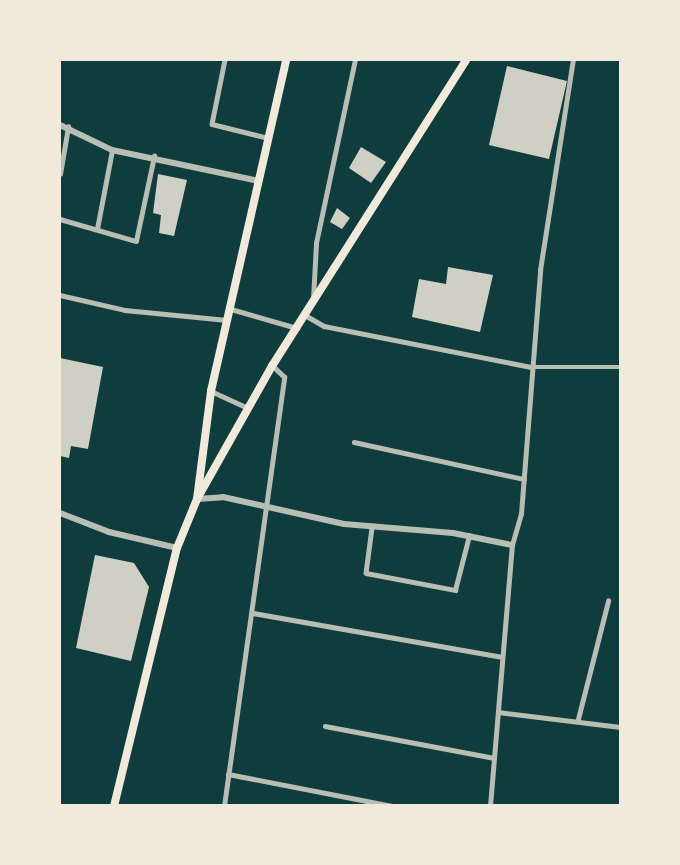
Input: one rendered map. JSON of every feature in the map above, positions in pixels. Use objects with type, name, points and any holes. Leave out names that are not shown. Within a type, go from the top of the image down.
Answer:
[{"type":"main road","points":[[197,499],[211,391],[286,60]]},
{"type":"main road","points":[[114,806],[177,548],[197,499],[313,299],[466,60]]},
{"type":"street","points":[[225,60],[212,124],[269,138]]},
{"type":"street","points":[[313,299],[316,243],[355,60]]},
{"type":"street","points":[[490,806],[512,545],[524,479],[540,270],[573,60]]},
{"type":"street","points":[[60,125],[113,150],[154,156],[259,181]]},
{"type":"street","points":[[60,174],[68,127]]},
{"type":"street","points":[[97,229],[113,150]]},
{"type":"street","points":[[60,219],[136,241],[154,156]]},
{"type":"street","points":[[60,295],[125,310],[228,321]]},
{"type":"street","points":[[231,309],[297,328]]},
{"type":"street","points":[[305,315],[324,326],[532,367],[621,367]]},
{"type":"street","points":[[224,806],[284,377],[272,366]]},
{"type":"street","points":[[211,391],[248,408]]},
{"type":"street","points":[[354,442],[524,479]]},
{"type":"street","points":[[197,499],[223,496],[372,528],[469,536],[512,545]]},
{"type":"street","points":[[60,513],[108,532],[177,548]]},
{"type":"street","points":[[372,528],[366,573],[455,590],[469,536]]},
{"type":"street","points":[[578,719],[608,601]]},
{"type":"street","points":[[253,613],[502,657]]},
{"type":"street","points":[[498,712],[578,719],[621,727]]},
{"type":"street","points":[[325,726],[494,758]]},
{"type":"street","points":[[228,774],[392,806]]},
{"type":"building","points":[[507,66],[567,81],[549,159],[489,145]]},
{"type":"building","points":[[361,147],[386,162],[371,183],[349,168]]},
{"type":"building","points":[[158,174],[187,180],[174,236],[159,233],[161,215],[153,213]]},
{"type":"building","points":[[337,208],[350,218],[342,229],[330,222]]},
{"type":"building","points":[[448,267],[493,275],[480,332],[412,317],[419,279],[446,284]]},
{"type":"building","points":[[60,358],[103,367],[88,449],[71,446],[69,458],[60,456]]},
{"type":"building","points":[[95,555],[134,563],[149,587],[131,661],[76,648]]}]
